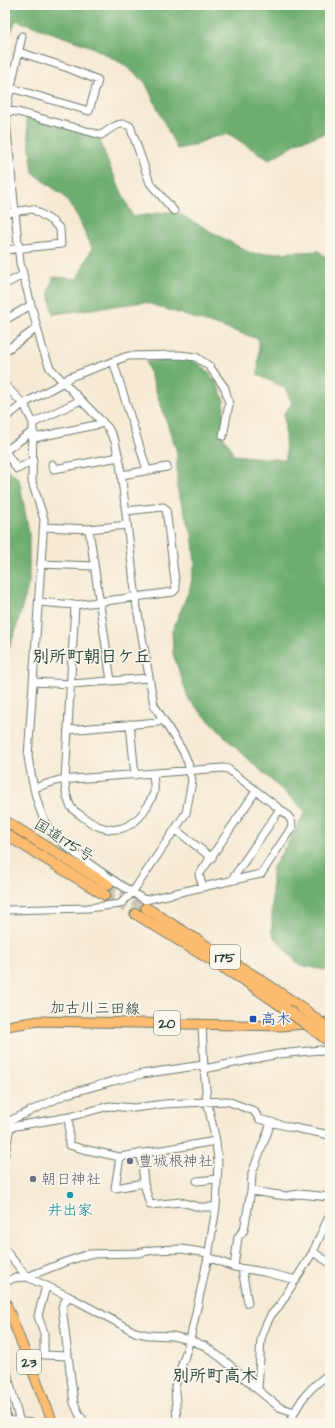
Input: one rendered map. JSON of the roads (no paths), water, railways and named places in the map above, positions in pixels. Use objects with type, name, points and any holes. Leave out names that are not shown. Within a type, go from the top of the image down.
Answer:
[{"type":"highway","name":"国道175号","points":[[5,822],[108,885]]},
{"type":"highway","name":"国道175号","points":[[5,834],[105,895]]},
{"type":"highway","name":"175","points":[[146,908],[256,977],[302,1008],[328,1035]]},
{"type":"highway","name":"175","points":[[136,914],[250,984],[286,1009],[328,1035]]},
{"type":"main road","name":"加古川三田線","points":[[5,1027],[39,1021],[281,1026],[330,1022]]},
{"type":"main road","name":"23","points":[[5,1301],[53,1423]]},
{"type":"street","points":[[5,910],[88,908],[120,904],[132,893],[176,830],[186,813],[192,781],[184,753],[154,705],[136,597],[122,475],[115,441],[108,428],[50,368],[43,350],[23,275],[7,148],[6,113],[9,85],[19,52],[22,36]]},
{"type":"street","points":[[9,85],[89,111],[98,80],[68,68],[19,52]]},
{"type":"street","points":[[6,113],[18,112],[102,135],[120,123],[130,126],[150,183],[174,211]]},
{"type":"street","points":[[5,213],[33,210],[53,222],[60,229],[62,244],[5,250]]},
{"type":"street","points":[[5,284],[23,275]]},
{"type":"street","points":[[5,320],[31,305]]},
{"type":"street","points":[[5,350],[37,328]]},
{"type":"street","points":[[5,418],[23,404],[64,382],[70,376],[128,356],[180,355],[196,357],[209,366],[226,388],[229,404],[223,436]]},
{"type":"street","points":[[113,361],[147,470]]},
{"type":"street","points":[[6,387],[23,404],[33,423],[34,435],[32,482],[44,519],[28,757],[34,788],[42,815],[50,830],[71,850],[132,893],[145,900],[261,874],[292,827],[290,818],[228,769],[59,780],[34,788]]},
{"type":"street","points":[[33,423],[81,400]]},
{"type":"street","points":[[33,461],[17,469],[5,451],[29,434],[34,435],[100,424],[102,422]]},
{"type":"street","points":[[52,464],[54,469],[119,457]]},
{"type":"street","points":[[122,475],[167,467]]},
{"type":"street","points":[[39,602],[75,605],[173,592],[176,589],[166,509],[163,507],[126,511]]},
{"type":"street","points":[[44,527],[89,529],[127,525]]},
{"type":"street","points":[[89,529],[111,681]]},
{"type":"street","points":[[41,564],[94,566]]},
{"type":"street","points":[[75,605],[64,780],[65,789],[72,808],[91,824],[100,828],[108,829],[130,826],[145,810],[153,795],[153,774]]},
{"type":"street","points":[[33,682],[71,684],[149,678]]},
{"type":"street","points":[[68,730],[158,722],[162,719]]},
{"type":"street","points":[[130,724],[135,775]]},
{"type":"street","points":[[203,887],[200,875],[256,791]]},
{"type":"street","points":[[234,880],[233,878],[280,809]]},
{"type":"street","points":[[176,830],[212,858]]},
{"type":"street","points":[[177,1423],[175,1386],[190,1340],[208,1255],[216,1206],[218,1163],[216,1140],[207,1101],[202,1024]]},
{"type":"street","points":[[328,1035],[330,1055]]},
{"type":"street","points":[[7,1124],[67,1094],[142,1074],[204,1067],[279,1054],[320,1050],[330,1055]]},
{"type":"street","points":[[7,1124],[69,1117],[109,1106],[134,1108],[164,1104],[227,1101],[254,1111],[259,1119],[271,1123],[330,1135]]},
{"type":"street","points":[[69,1117],[69,1144],[83,1149],[120,1156],[216,1140]]},
{"type":"street","points":[[234,1267],[238,1237],[244,1230],[251,1190],[252,1173],[271,1123]]},
{"type":"street","points":[[5,1154],[7,1124]]},
{"type":"street","points":[[141,1153],[144,1183],[150,1204],[182,1202],[199,1206],[216,1206]]},
{"type":"street","points":[[120,1156],[115,1188],[144,1183]]},
{"type":"street","points":[[197,1181],[217,1179]]},
{"type":"street","points":[[251,1190],[286,1196],[299,1194],[330,1197]]},
{"type":"street","points":[[258,1390],[261,1339],[271,1315],[296,1280],[313,1252],[330,1214]]},
{"type":"street","points":[[5,1282],[14,1278],[28,1277],[89,1254],[138,1253],[153,1250],[181,1249],[208,1255],[234,1267],[264,1272],[296,1280]]},
{"type":"street","points":[[5,1250],[28,1277],[68,1296],[135,1332],[148,1335],[172,1336],[190,1340],[205,1346],[279,1407],[294,1412]]},
{"type":"street","points":[[313,1252],[330,1263]]},
{"type":"street","points":[[242,1269],[248,1303]]},
{"type":"street","points":[[46,1286],[38,1316],[44,1333],[44,1355],[68,1356]]},
{"type":"street","points":[[68,1296],[62,1307],[74,1403],[85,1423]]},
{"type":"street","points":[[5,1364],[20,1422]]},
{"type":"street","points":[[290,1423],[294,1412],[303,1397],[316,1383],[330,1373]]},
{"type":"street","points":[[5,1409],[7,1421],[32,1423]]},
{"type":"waterway","points":[[5,1387],[12,1419]]},
{"type":"tunnel","points":[[108,885],[146,908]]},
{"type":"tunnel","points":[[105,895],[136,914]]},
{"type":"place","name":"高木","points":[[253,1019]]},
{"type":"place","name":"豊城根神社","points":[[130,1161]]},
{"type":"place","name":"朝日神社","points":[[33,1179]]},
{"type":"place","name":"井出家","points":[[70,1195]]},
{"type":"district","name":"別所町朝日ケ丘","points":[[92,656]]},
{"type":"district","name":"別所町高木","points":[[215,1375]]}]
